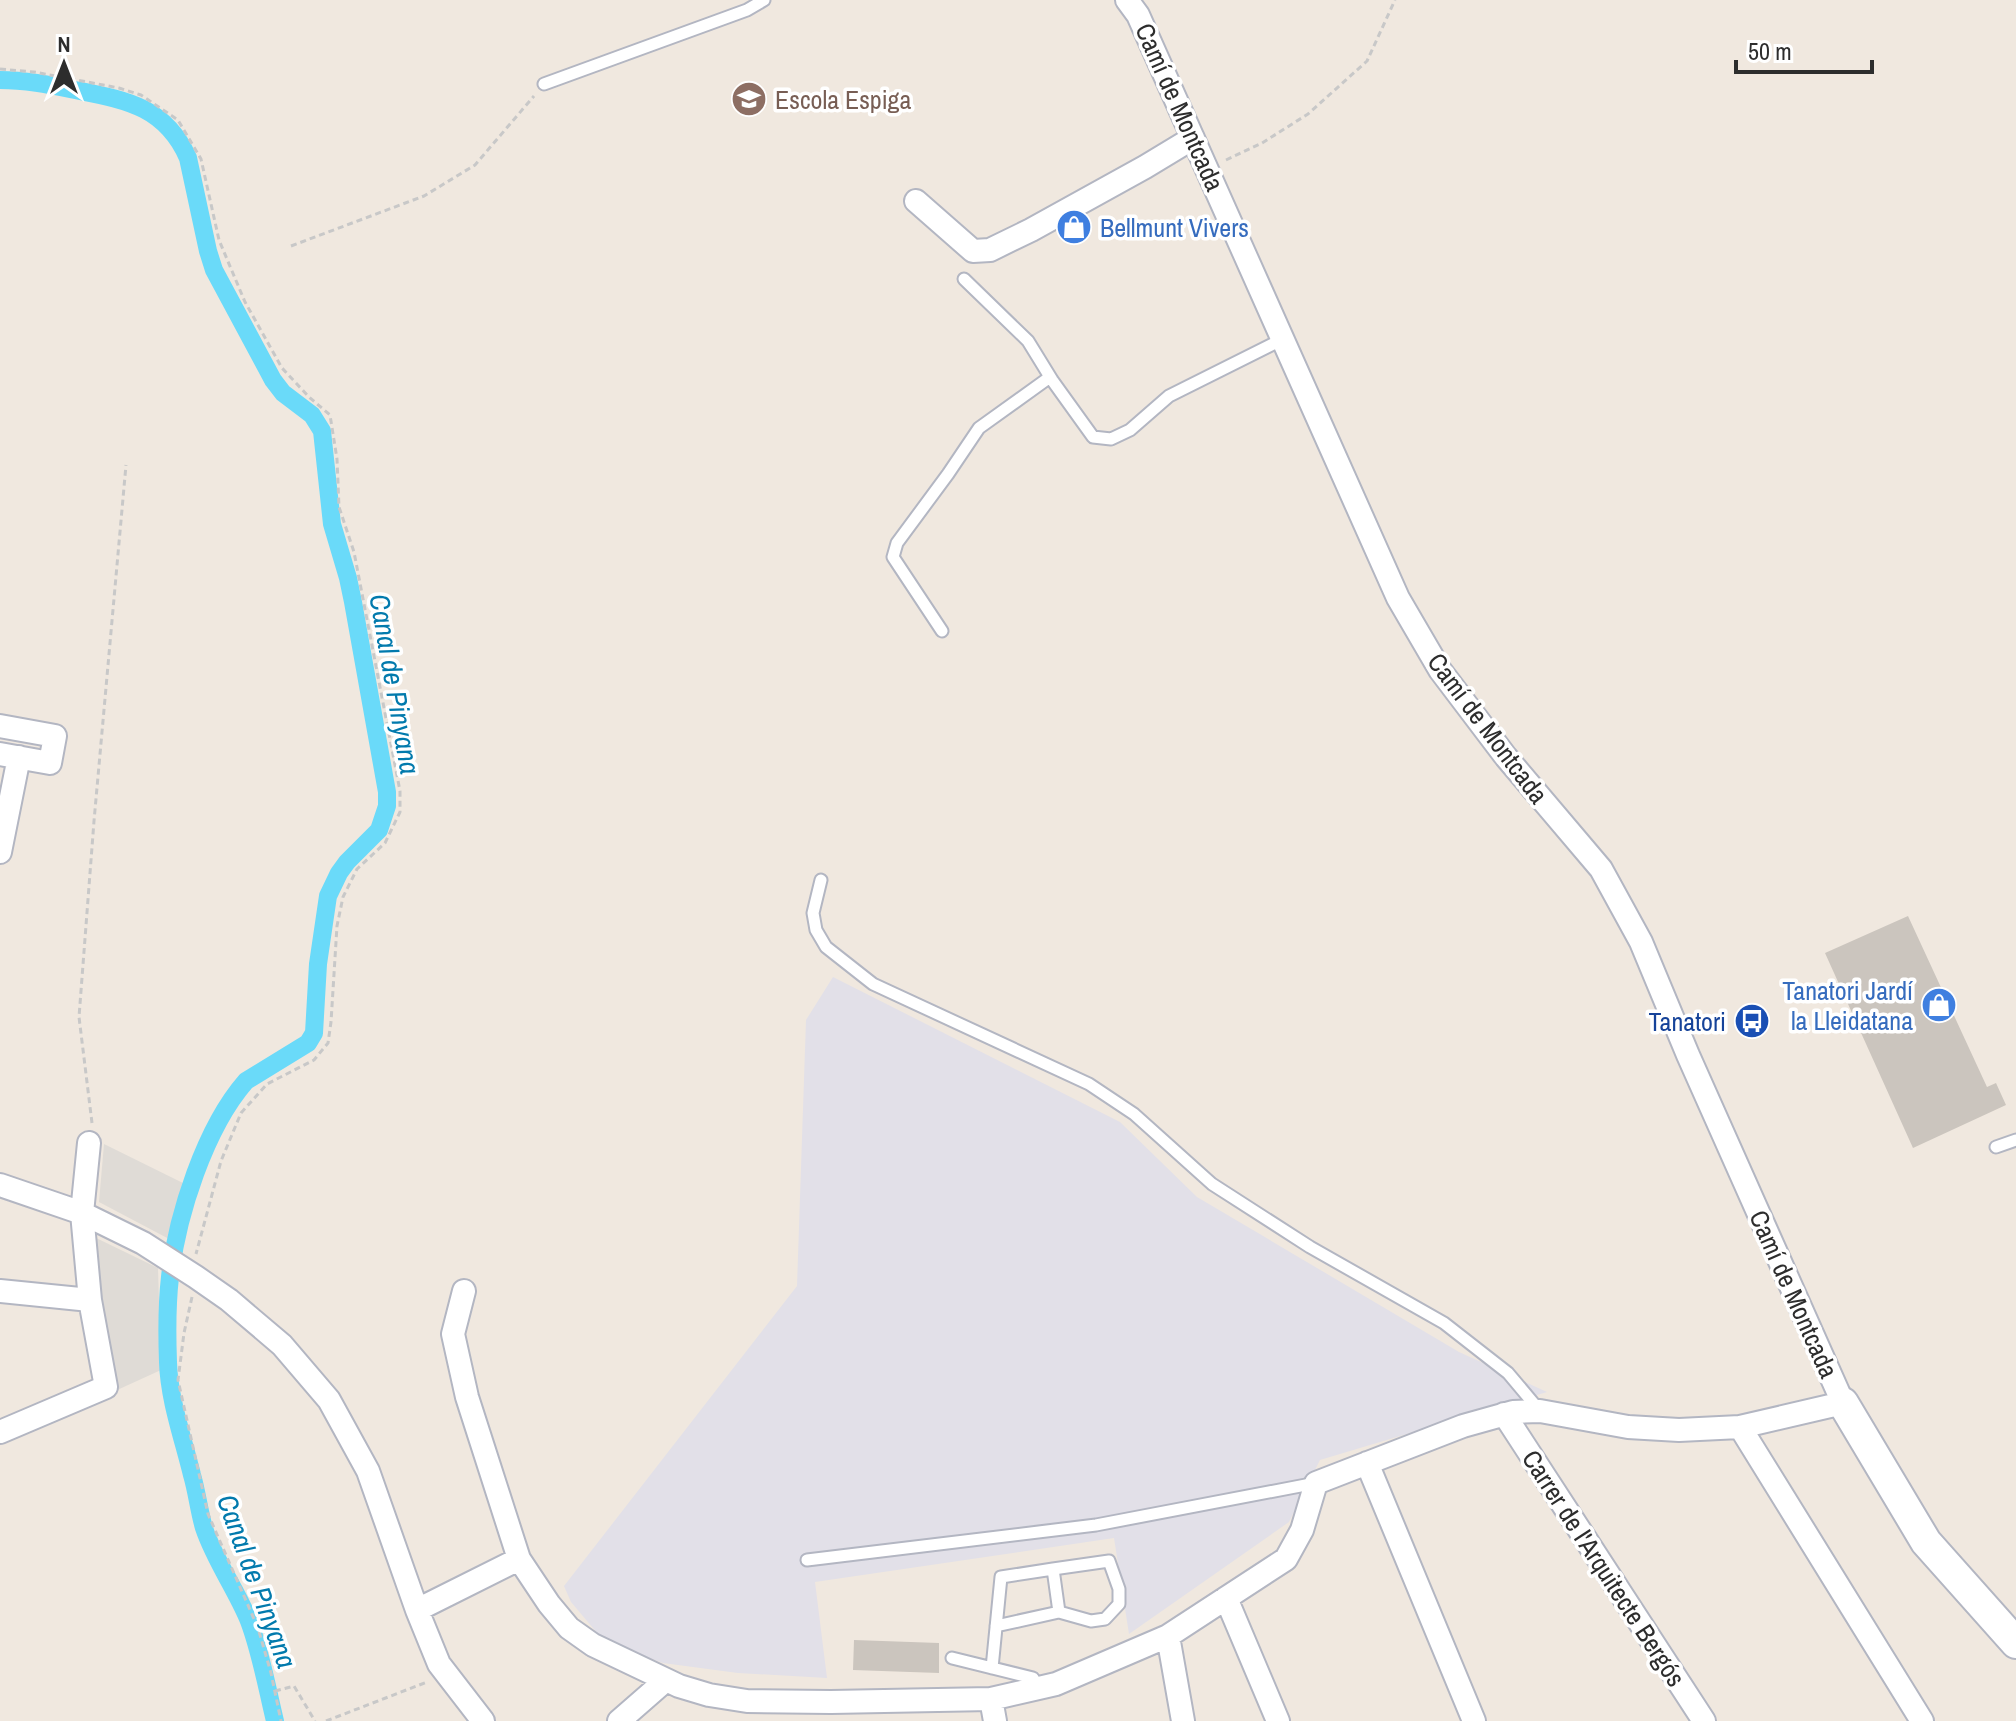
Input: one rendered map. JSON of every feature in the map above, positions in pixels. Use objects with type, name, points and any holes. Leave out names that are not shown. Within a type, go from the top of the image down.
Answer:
[{"type":"street","name":"Camí de Montcada","points":[[1127,0],[1138,15],[1208,169],[1398,598],[1440,670],[1506,757],[1601,869],[1641,942],[1843,1403]]},
{"type":"street","points":[[916,201],[973,251],[990,250],[1193,138]]},
{"type":"street","points":[[0,726],[55,736],[50,763],[9,756],[0,852]]},
{"type":"street","points":[[0,1432],[106,1387],[90,1300],[82,1213],[89,1143]]},
{"type":"street","points":[[0,1185],[82,1213],[143,1243],[229,1300],[282,1345],[329,1400],[368,1471],[439,1664],[483,1721]]},
{"type":"street","points":[[0,1291],[90,1300]]},
{"type":"street","points":[[464,1291],[453,1334],[467,1397],[519,1559],[569,1628],[593,1645],[666,1680],[709,1695],[747,1701],[862,1701],[993,1710],[1038,1688],[1056,1684],[1168,1636],[1286,1559],[1302,1530],[1316,1483],[1463,1426],[1513,1412],[1540,1411],[1628,1427],[1679,1430],[1740,1427],[1843,1403],[1926,1542],[2016,1643]]},
{"type":"street","name":"Carrer de l'Arquitecte Bergós","points":[[1504,1414],[1704,1721]]},
{"type":"street","points":[[1740,1427],[1922,1721]]},
{"type":"street","points":[[1367,1463],[1474,1721]]},
{"type":"street","points":[[417,1610],[519,1559]]},
{"type":"street","points":[[1226,1598],[1278,1721]]},
{"type":"street","points":[[1168,1636],[1183,1721]]},
{"type":"street","points":[[619,1721],[666,1680]]},
{"type":"street","points":[[848,1721],[862,1701]]},
{"type":"lane","points":[[544,84],[747,10],[764,0]]},
{"type":"lane","points":[[964,279],[1028,341],[1093,437],[1111,439],[1130,430],[1169,396],[1284,339]]},
{"type":"lane","points":[[942,631],[893,557],[897,543],[979,428],[1050,377]]},
{"type":"lane","points":[[821,880],[813,913],[816,930],[826,947],[873,984],[1089,1084],[1134,1114],[1212,1184],[1310,1247],[1444,1323],[1508,1373],[1540,1411]]},
{"type":"lane","points":[[1996,1147],[2016,1140]]},
{"type":"lane","points":[[807,1560],[1096,1525],[1316,1483]]},
{"type":"lane","points":[[992,1668],[996,1626],[1001,1577],[1109,1561],[1119,1589],[1119,1604],[1105,1619],[1091,1621],[1059,1612],[996,1626]]},
{"type":"lane","points":[[1053,1569],[1059,1612]]},
{"type":"lane","points":[[952,1658],[1033,1678],[1038,1688]]},
{"type":"path","points":[[1208,169],[1262,143],[1308,114],[1367,61],[1395,0]]},
{"type":"path","points":[[0,69],[34,72],[141,95],[178,120],[201,159],[219,240],[245,302],[282,368],[330,415],[337,459],[339,507],[354,552],[400,791],[400,812],[385,843],[357,869],[343,897],[337,926],[328,1043],[314,1060],[267,1084],[241,1113],[221,1161],[196,1251],[183,1268],[184,1333],[178,1380],[208,1514],[258,1628],[281,1721]]},
{"type":"path","points":[[291,246],[424,196],[475,165],[544,84]]},
{"type":"path","points":[[89,1143],[92,1125],[79,1017],[126,465]]},
{"type":"path","points":[[326,1721],[446,1674]]},
{"type":"path","points":[[275,1691],[294,1686],[315,1721]]},
{"type":"shaded area","points":[[833,977],[1120,1122],[1197,1197],[1459,1352],[1547,1392],[1320,1460],[1289,1522],[1129,1634],[1114,1538],[815,1582],[827,1678],[738,1673],[663,1663],[632,1652],[598,1634],[571,1602],[564,1586],[797,1286],[806,1020]]},
{"type":"shaded area","points":[[104,1144],[185,1184],[171,1240],[99,1202]]},
{"type":"shaded area","points":[[92,1236],[158,1268],[161,1370],[115,1391],[106,1354]]},
{"type":"building","points":[[1908,916],[1987,1087],[1996,1083],[2006,1105],[1913,1148],[1825,953]]},
{"type":"building","points":[[854,1640],[939,1643],[939,1673],[853,1670]]},
{"type":"waterway","name":"Canal de Pinyana","points":[[0,80],[47,85],[127,102],[155,116],[179,141],[188,158],[214,270],[273,380],[283,393],[312,415],[322,431],[332,524],[353,602],[387,792],[387,806],[379,830],[347,862],[328,896],[318,964],[314,1033],[308,1043],[246,1081],[231,1100],[195,1173],[179,1227],[170,1277],[168,1362],[177,1418],[204,1528],[249,1621],[275,1721]]},
{"type":"place","name":"Escola Espiga","points":[[749,99]]},
{"type":"place","name":"Bellmunt Vivers","points":[[1074,227]]},
{"type":"place","name":"Tanatori Jardí la Lleidatana","points":[[1939,1005]]},
{"type":"place","name":"Tanatori","points":[[1752,1021]]}]
